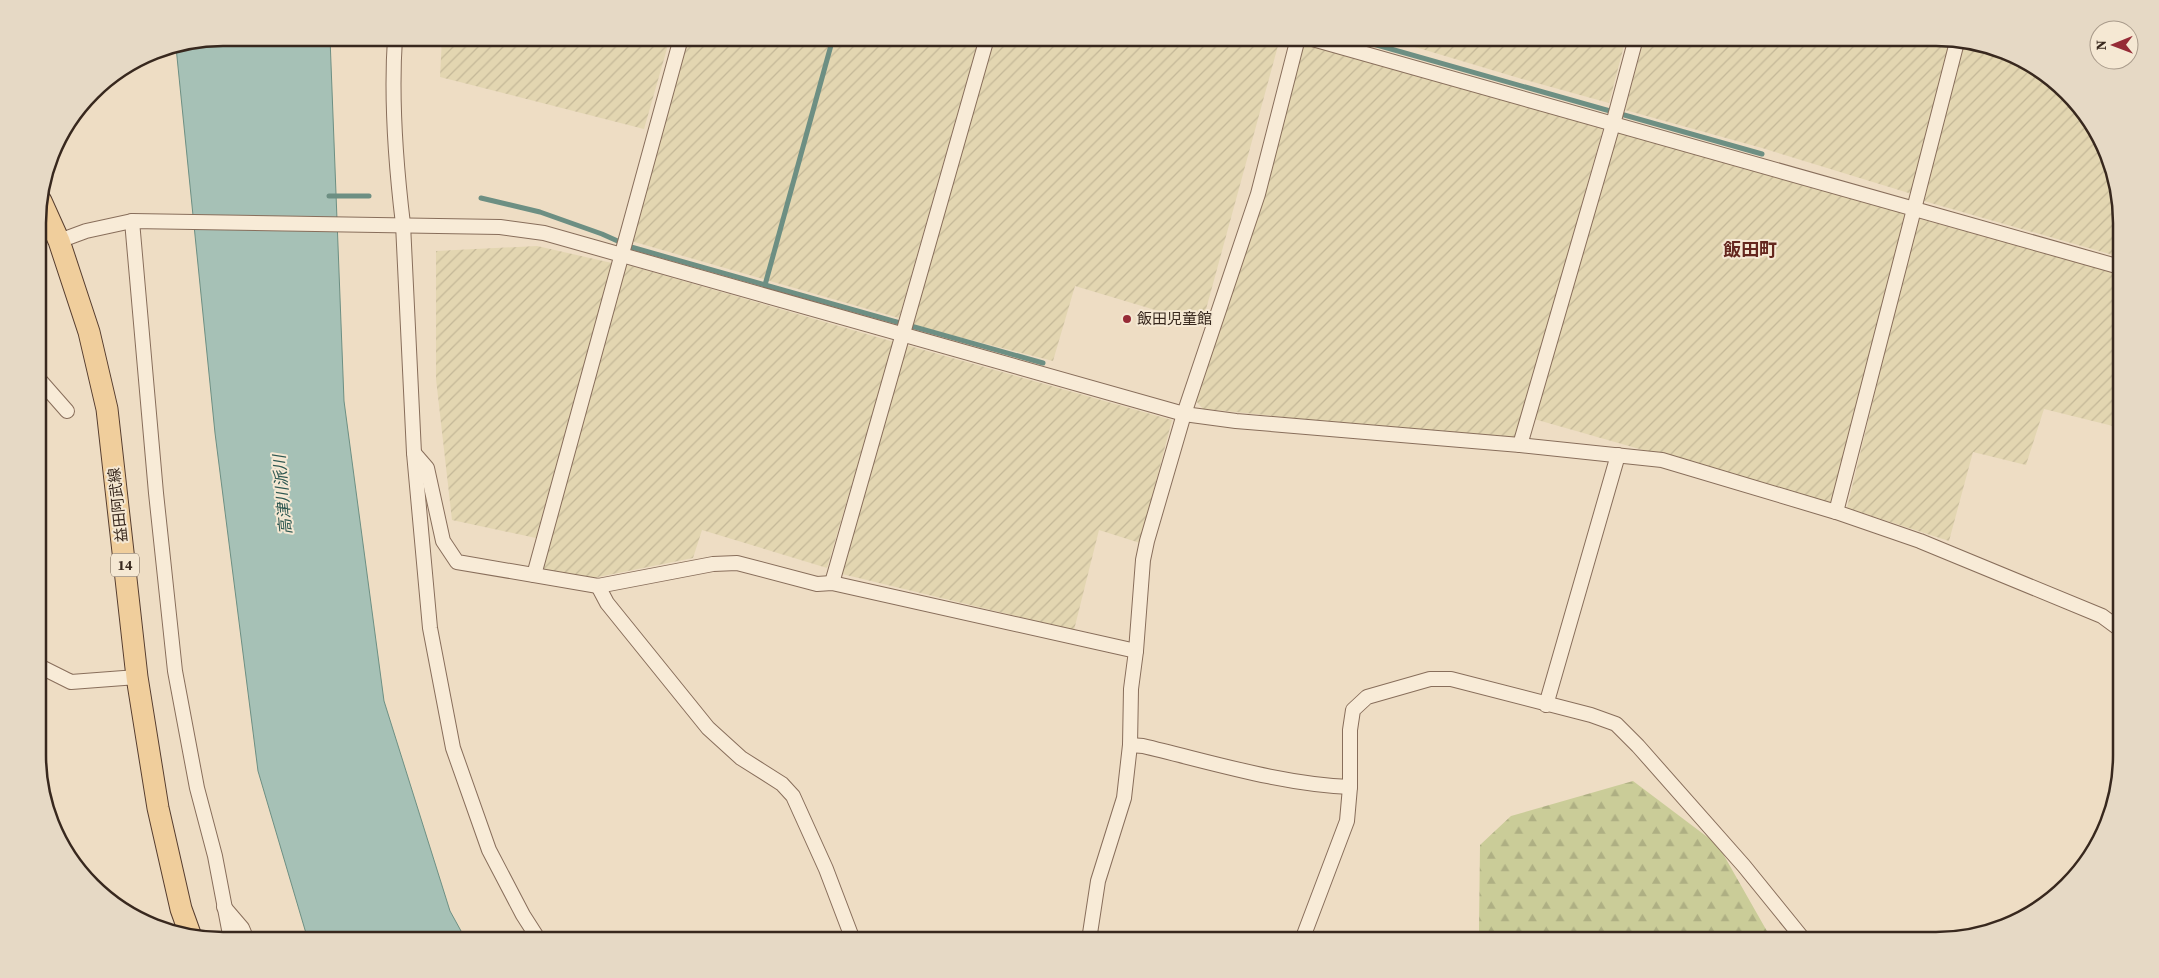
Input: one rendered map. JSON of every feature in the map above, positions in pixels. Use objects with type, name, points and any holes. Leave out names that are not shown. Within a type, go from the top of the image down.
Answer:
[{"type":"main road","name":"益田阿武線","points":[[47,214],[59,241],[89,332],[107,408],[137,677],[158,808],[181,909],[188,928]]},
{"type":"street","points":[[396,46],[394,84],[397,160],[403,224],[414,453],[430,628],[453,748],[489,850],[534,932]]},
{"type":"street","points":[[534,575],[679,46]]},
{"type":"street","points":[[832,583],[985,46]]},
{"type":"street","points":[[1090,932],[1098,881],[1124,798],[1130,745],[1131,689],[1143,560],[1147,541],[1184,414],[1258,194],[1296,46]]},
{"type":"street","points":[[1337,46],[2113,265]]},
{"type":"street","points":[[1520,445],[1634,46]]},
{"type":"street","points":[[1836,512],[1956,48]]},
{"type":"street","points":[[132,220],[156,494],[175,670],[197,788],[215,856],[229,932]]},
{"type":"street","points":[[59,241],[86,231],[132,220],[500,227],[544,233],[1184,414],[1236,421],[1520,445],[1662,460],[1836,512],[1920,541],[2063,599],[2102,616],[2113,624]]},
{"type":"street","points":[[47,388],[67,411]]},
{"type":"street","points":[[414,453],[427,468],[442,541],[457,562],[598,586],[713,564],[737,563],[816,584],[832,583],[1136,651]]},
{"type":"street","points":[[1546,705],[1618,455]]},
{"type":"street","points":[[598,586],[607,603],[708,728],[741,758],[782,784],[793,796],[826,869],[850,932]]},
{"type":"street","points":[[46,670],[71,682],[137,677]]},
{"type":"street","points":[[1305,932],[1347,821],[1350,787],[1350,730],[1353,710],[1367,697],[1430,679],[1452,679],[1590,715],[1616,724],[1638,746],[1744,866],[1798,932]]},
{"type":"street","points":[[1130,745],[1144,746],[1314,786],[1350,787]]},
{"type":"street","points":[[224,907],[243,932]]},
{"type":"shaded area","points":[[442,46],[668,46],[644,129],[440,77]]},
{"type":"shaded area","points":[[685,46],[977,46],[899,318],[631,241]]},
{"type":"shaded area","points":[[990,46],[1278,46],[1202,324],[1075,286],[1053,361],[912,325]]},
{"type":"shaded area","points":[[1301,46],[1323,46],[1603,129],[1516,436],[1508,440],[1203,409],[1196,401],[1253,224]]},
{"type":"shaded area","points":[[1412,46],[1624,46],[1609,103]]},
{"type":"shaded area","points":[[1642,46],[1948,47],[1912,194],[1762,148],[1625,110]]},
{"type":"shaded area","points":[[1962,48],[1981,52],[2003,60],[2034,76],[2061,98],[2083,125],[2099,156],[2107,178],[2113,223],[2113,255],[1924,201]]},
{"type":"shaded area","points":[[1616,129],[1908,213],[1835,499],[1829,503],[1534,419]]},
{"type":"shaded area","points":[[1917,218],[2113,272],[2113,426],[2044,409],[2026,465],[1973,452],[1949,541],[1847,508]]},
{"type":"shaded area","points":[[537,246],[612,263],[536,538],[452,520],[436,379],[436,251]]},
{"type":"shaded area","points":[[628,265],[894,342],[827,568],[702,530],[693,558],[593,578],[543,569],[623,269]]},
{"type":"shaded area","points":[[906,345],[1172,420],[1140,543],[1099,530],[1074,630],[842,574]]},
{"type":"green space","points":[[1633,781],[1718,845],[1767,932],[1478,932],[1480,845],[1511,816]]},
{"type":"water","name":"高津川派川","points":[[223,46],[330,46],[344,401],[384,701],[450,911],[462,932],[306,932],[258,771],[215,433],[177,52]]},
{"type":"waterway","points":[[481,198],[540,212],[602,234],[631,247],[765,285],[831,46]]},
{"type":"waterway","points":[[1380,46],[1762,154]]},
{"type":"waterway","points":[[329,196],[369,196]]},
{"type":"waterway","points":[[765,285],[1043,363]]},
{"type":"place","name":"飯田児童館","points":[[1127,319]]},
{"type":"district","name":"飯田町","points":[[1750,250]]}]
